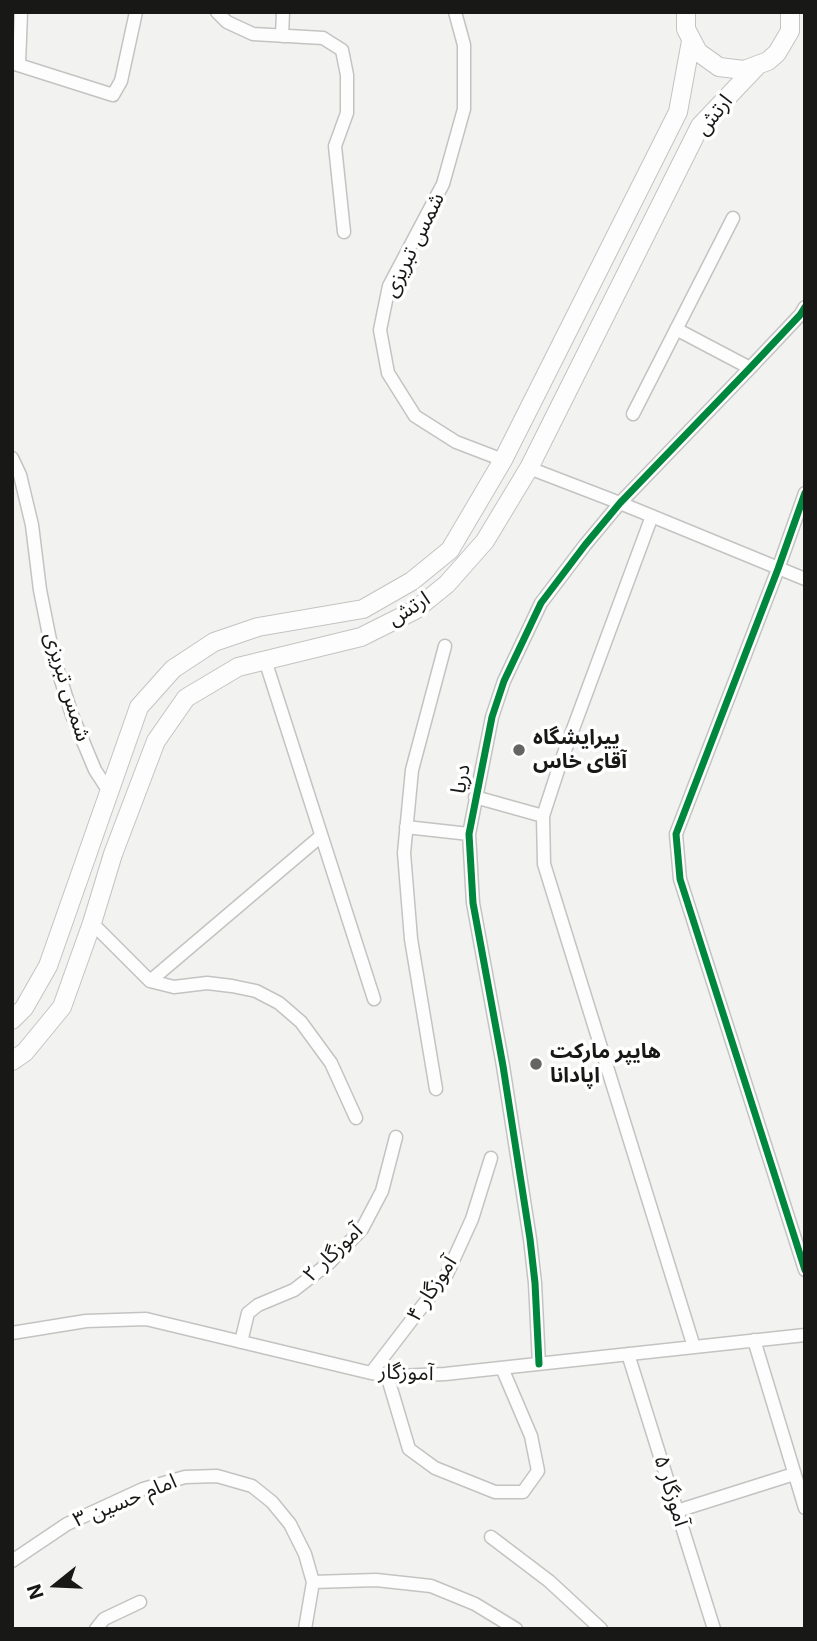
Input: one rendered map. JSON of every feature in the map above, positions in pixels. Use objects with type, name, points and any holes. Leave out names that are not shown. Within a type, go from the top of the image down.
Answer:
[{"type":"main road","points":[[682,14],[691,41],[708,60],[731,70],[756,67]]},
{"type":"main road","name":"ارتش","points":[[12,1061],[25,1052],[62,1007],[113,854],[156,741],[186,698],[238,667],[362,637],[415,610],[447,584],[485,541],[529,468],[700,126],[756,67],[777,53],[785,43],[795,17]]},
{"type":"main road","name":"ارتش","points":[[12,1020],[24,1008],[48,966],[139,707],[173,669],[214,642],[258,627],[363,609],[412,581],[450,550],[503,460],[678,112],[691,41]]},
{"type":"street","points":[[21,12],[15,64],[113,95],[121,82],[136,12]]},
{"type":"street","points":[[217,12],[227,22],[253,34],[323,38],[342,50],[347,75],[347,113],[335,146],[344,232]]},
{"type":"street","points":[[282,36],[283,12]]},
{"type":"street","name":"شمس تبریزی","points":[[455,12],[464,45],[464,109],[443,184],[389,286],[380,330],[388,373],[415,416],[456,442],[503,460]]},
{"type":"street","points":[[633,414],[733,218]]},
{"type":"street","name":"دریا","points":[[540,1364],[530,1239],[503,1066],[473,903],[469,834],[492,716],[504,681],[541,603],[620,503],[805,307]]},
{"type":"street","points":[[676,329],[750,368]]},
{"type":"street","name":"شمس تبریزی","points":[[12,458],[20,475],[32,525],[40,590],[53,655],[72,715],[95,770],[108,790]]},
{"type":"street","points":[[529,468],[805,579]]},
{"type":"street","points":[[805,493],[676,834],[680,879],[805,1270]]},
{"type":"street","points":[[652,516],[543,816],[544,864],[694,1347]]},
{"type":"street","points":[[436,1089],[411,939],[404,853],[412,771],[445,646]]},
{"type":"street","points":[[265,660],[374,999]]},
{"type":"street","points":[[475,797],[543,816]]},
{"type":"street","points":[[406,827],[469,834]]},
{"type":"street","points":[[150,981],[321,836]]},
{"type":"street","points":[[92,923],[150,981],[174,987],[207,983],[232,986],[256,991],[279,1003],[301,1022],[331,1063],[356,1118]]},
{"type":"street","name":"آموزگار ۲","points":[[241,1342],[248,1313],[258,1305],[293,1290],[329,1263],[362,1229],[382,1191],[396,1137]]},
{"type":"street","name":"آموزگار ۴","points":[[371,1373],[447,1274],[472,1219],[491,1158]]},
{"type":"street","name":"آموزگار","points":[[12,1333],[86,1321],[146,1319],[387,1375],[445,1374],[805,1335]]},
{"type":"street","points":[[754,1340],[805,1508]]},
{"type":"street","name":"آموزگار ۵","points":[[628,1354],[714,1629]]},
{"type":"street","points":[[387,1375],[409,1448],[435,1468],[495,1492],[523,1492],[538,1471],[531,1436],[502,1368]]},
{"type":"street","points":[[677,1511],[794,1474]]},
{"type":"street","name":"امام حسین ۳","points":[[12,1561],[67,1524],[143,1489],[185,1477],[217,1476],[252,1486],[272,1502],[290,1524],[305,1554],[313,1582],[305,1629]]},
{"type":"street","points":[[491,1536],[549,1581],[601,1629]]},
{"type":"street","points":[[313,1582],[376,1580],[431,1586],[475,1605],[516,1629]]},
{"type":"street","points":[[96,1629],[104,1619],[140,1602]]},
{"type":"cycle path","points":[[539,1364],[530,1239],[503,1066],[473,903],[469,834],[492,717],[504,681],[541,603],[585,545],[620,503],[805,307]]},
{"type":"cycle path","points":[[805,493],[676,834],[680,879],[805,1270]]},
{"type":"place","name":"پیرایشگاه آقای خاس","points":[[519,750]]},
{"type":"place","name":"هایپر مارکت اپادانا","points":[[536,1064]]}]
